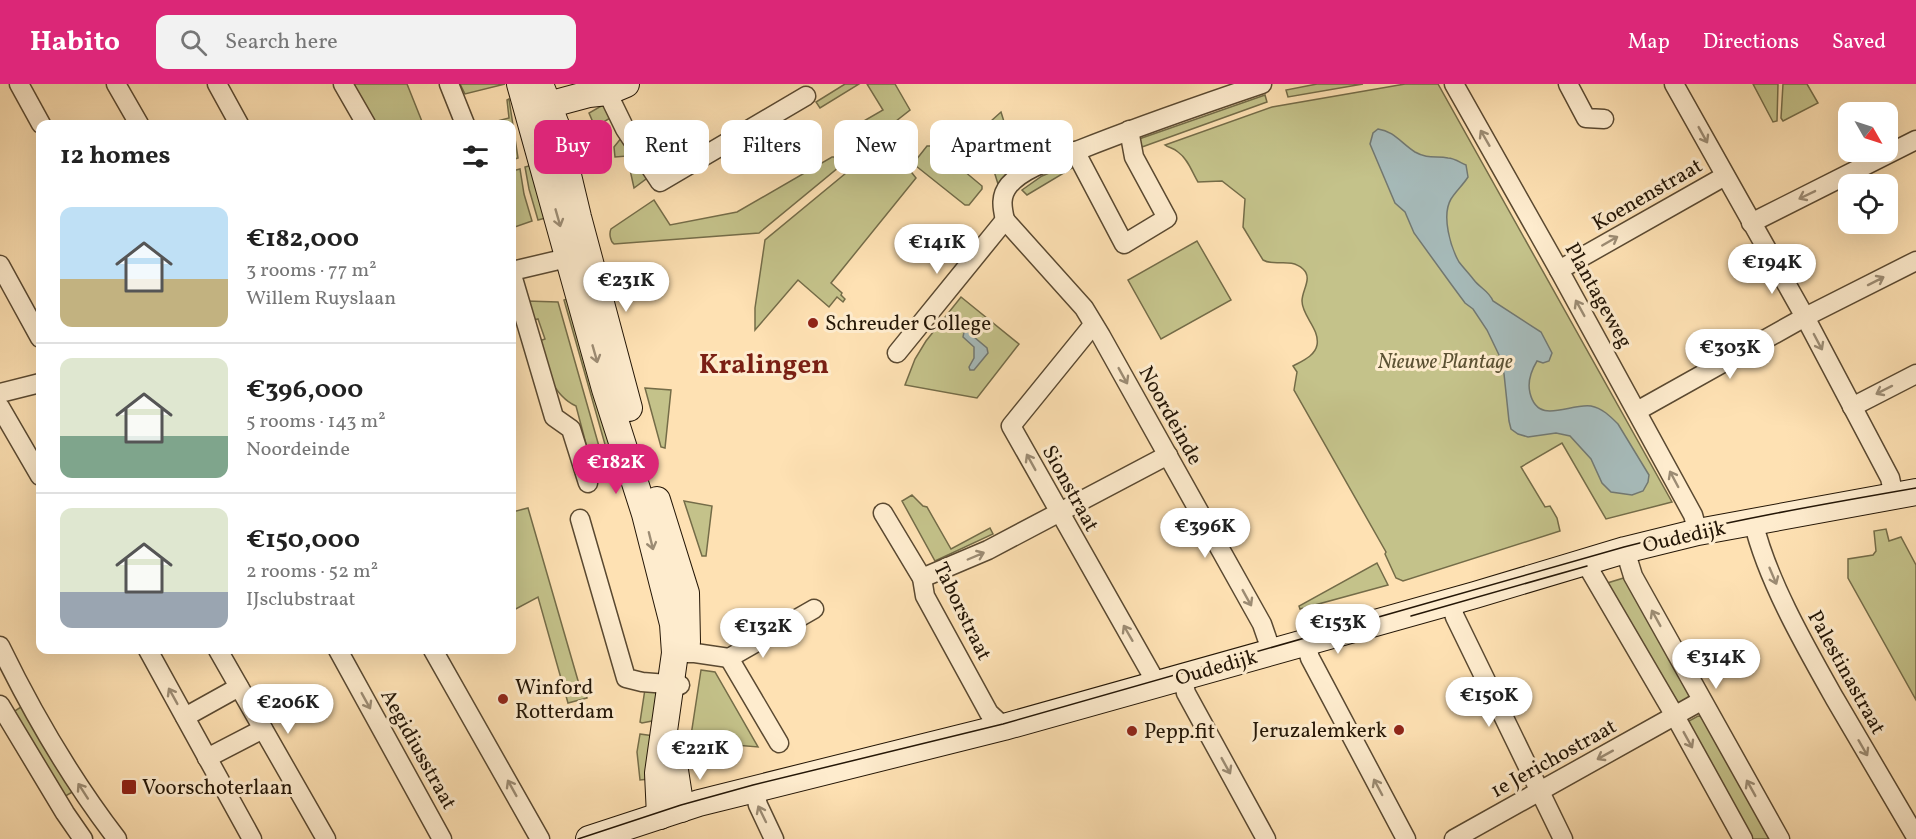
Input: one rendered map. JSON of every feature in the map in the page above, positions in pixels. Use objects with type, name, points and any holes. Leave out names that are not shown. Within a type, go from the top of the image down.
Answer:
[{"type":"street","points":[[19,84],[39,120]]},
{"type":"street","points":[[116,84],[137,120]]},
{"type":"street","points":[[217,84],[237,120]]},
{"type":"street","points":[[343,84],[364,120]]},
{"type":"street","points":[[449,84],[463,120]]},
{"type":"street","points":[[520,84],[544,109]]},
{"type":"street","points":[[897,353],[1005,220],[1001,203],[1004,192],[1014,180],[1040,164],[1129,130],[1262,84]]},
{"type":"street","name":"Plantageweg","points":[[1454,84],[1637,411],[1693,515],[1698,532]]},
{"type":"street","points":[[1568,84],[1586,118],[1604,119]]},
{"type":"street","points":[[1674,84],[1805,317],[1890,478],[1905,494]]},
{"type":"street","points":[[544,109],[594,105],[616,88],[625,129],[660,182],[806,96]]},
{"type":"street","points":[[544,109],[537,148],[578,255],[605,389],[645,514],[680,653],[676,685],[659,766],[671,812]]},
{"type":"street","points":[[1075,151],[1124,244],[1167,218],[1134,157],[1129,130]]},
{"type":"street","points":[[1751,223],[1916,140]]},
{"type":"street","name":"Koenenstraat","points":[[1559,270],[1725,176]]},
{"type":"street","name":"Noordeinde","points":[[1005,220],[1084,309],[1262,624],[1271,650]]},
{"type":"street","points":[[516,272],[578,255]]},
{"type":"street","points":[[1637,411],[1805,317],[1916,261]]},
{"type":"street","points":[[0,265],[36,331]]},
{"type":"street","points":[[516,287],[554,417],[571,429],[588,483]]},
{"type":"street","name":"Sionstraat","points":[[1094,326],[1011,426],[1156,684]]},
{"type":"street","points":[[1852,407],[1916,374]]},
{"type":"street","points":[[0,393],[36,384]]},
{"type":"street","points":[[0,407],[36,469]]},
{"type":"street","points":[[922,578],[988,550],[1168,455]]},
{"type":"street","name":"Oudedijk","points":[[589,839],[671,812],[1004,726],[1450,602],[1625,550],[1753,521],[1905,494]]},
{"type":"street","name":"Taborstraat","points":[[883,513],[922,578],[925,596],[989,713],[1004,726]]},
{"type":"street","points":[[580,519],[626,678],[676,685]]},
{"type":"street","name":"Palestinastraat","points":[[1753,521],[1757,537],[1788,614],[1916,837]]},
{"type":"street","points":[[1625,550],[1633,576],[1780,839]]},
{"type":"street","points":[[1585,562],[1675,716],[1743,839]]},
{"type":"street","points":[[1450,602],[1455,617],[1563,839]]},
{"type":"street","points":[[680,653],[729,658],[813,609]]},
{"type":"street","points":[[1305,641],[1310,658],[1406,839]]},
{"type":"street","points":[[0,646],[22,691],[60,755],[117,839]]},
{"type":"street","points":[[150,654],[252,839]]},
{"type":"street","points":[[220,654],[326,839]]},
{"type":"street","name":"Aegidiusstraat","points":[[340,654],[442,839]]},
{"type":"street","points":[[436,654],[540,839]]},
{"type":"street","points":[[729,658],[779,743]]},
{"type":"street","points":[[1182,676],[1186,693],[1266,839]]},
{"type":"street","points":[[185,717],[239,687]]},
{"type":"street","points":[[22,691],[0,704],[83,839]]},
{"type":"street","name":"1e Jerichostraat","points":[[1454,839],[1701,701]]},
{"type":"street","points":[[207,758],[263,729]]},
{"type":"street","points":[[754,789],[758,805],[774,839]]},
{"type":"green space","points":[[351,84],[407,84],[421,120],[371,120]]},
{"type":"green space","points":[[460,84],[505,84],[465,94]]},
{"type":"green space","points":[[845,84],[859,84],[820,108],[816,102]]},
{"type":"green space","points":[[867,84],[895,84],[910,110],[897,120],[866,120],[883,110]]},
{"type":"green space","points":[[1317,84],[1363,84],[1288,97],[1286,90]]},
{"type":"green space","name":"Nieuwe Plantage","points":[[1405,84],[1438,84],[1672,502],[1606,519],[1562,443],[1521,467],[1545,507],[1550,506],[1557,518],[1560,531],[1403,581],[1396,578],[1386,552],[1294,390],[1297,372],[1293,366],[1311,355],[1317,345],[1316,333],[1302,301],[1307,280],[1306,273],[1298,265],[1263,260],[1243,227],[1245,199],[1222,181],[1198,182],[1184,158],[1165,145],[1272,107]]},
{"type":"green space","points":[[1753,84],[1778,84],[1777,121],[1773,122]]},
{"type":"green space","points":[[1783,84],[1807,84],[1818,103],[1783,121],[1781,118]]},
{"type":"green space","points":[[1265,95],[1267,102],[1142,147],[1139,139]]},
{"type":"green space","points":[[509,99],[512,120],[501,120],[509,118],[507,100]]},
{"type":"green space","points":[[603,105],[612,117],[607,120],[592,120],[589,113]]},
{"type":"green space","points":[[1001,112],[1003,120],[992,120]]},
{"type":"green space","points":[[622,137],[624,156],[615,157],[614,147]]},
{"type":"green space","points":[[927,146],[930,146],[930,174],[968,174],[982,186],[982,189],[969,205],[965,205],[918,168],[918,157]]},
{"type":"green space","points":[[834,157],[834,171],[759,233],[614,244],[611,239],[611,229],[654,200],[670,225],[737,212],[803,174],[822,174],[822,163]]},
{"type":"green space","points":[[534,165],[534,174],[538,174],[549,217],[538,220],[525,167]]},
{"type":"green space","points":[[520,169],[532,221],[516,227],[516,170]]},
{"type":"green space","points":[[631,174],[649,174],[650,176],[634,188]]},
{"type":"green space","points":[[845,174],[913,174],[916,178],[831,283],[842,293],[845,299],[843,302],[837,297],[829,307],[798,280],[755,330],[755,308],[765,240]]},
{"type":"green space","points":[[995,174],[1007,174],[998,184]]},
{"type":"green space","points":[[1062,174],[1027,195],[1022,190],[1042,176]]},
{"type":"green space","points":[[1197,241],[1231,300],[1161,339],[1128,280]]},
{"type":"green space","points":[[575,297],[623,466],[612,469],[564,300]]},
{"type":"green space","points":[[961,297],[1019,344],[977,398],[905,385],[915,359],[926,341]]},
{"type":"green space","points":[[526,301],[558,302],[606,471],[594,474],[576,406],[561,395],[550,379],[536,342],[545,339],[538,319],[529,321]]},
{"type":"green space","points":[[645,388],[671,390],[665,448],[661,447]]},
{"type":"green space","points":[[912,495],[927,507],[951,549],[990,528],[993,534],[935,561],[902,501]]},
{"type":"green space","points":[[684,501],[712,506],[706,556],[702,556]]},
{"type":"green space","points":[[528,508],[579,684],[583,683],[587,698],[568,703],[538,597],[516,609],[516,511]]},
{"type":"green space","points":[[1886,529],[1889,541],[1901,537],[1916,565],[1916,700],[1848,578],[1848,559],[1873,555],[1876,551],[1874,531]]},
{"type":"green space","points":[[1377,563],[1388,585],[1300,609],[1299,606]]},
{"type":"green space","points":[[1627,577],[1690,692],[1682,704],[1675,704],[1604,584]]},
{"type":"green space","points":[[701,670],[715,672],[758,747],[723,744],[720,737],[714,734],[704,737],[701,743],[690,742]]},
{"type":"green space","points":[[645,689],[663,691],[657,720],[642,723],[640,722]]},
{"type":"green space","points":[[24,705],[76,790],[62,798],[10,714]]},
{"type":"green space","points":[[1698,716],[1703,717],[1775,839],[1748,839],[1687,726],[1689,721]]},
{"type":"green space","points":[[640,734],[654,736],[649,779],[640,780],[637,752]]},
{"type":"shaded area","points":[[1378,129],[1393,135],[1419,154],[1450,158],[1466,165],[1468,177],[1448,206],[1447,223],[1450,240],[1459,262],[1476,283],[1493,301],[1541,332],[1552,353],[1549,361],[1543,363],[1537,361],[1531,372],[1529,389],[1534,403],[1540,409],[1547,411],[1591,406],[1609,415],[1618,424],[1649,475],[1643,491],[1632,495],[1611,492],[1602,483],[1591,459],[1570,436],[1556,433],[1528,437],[1511,429],[1504,374],[1499,355],[1487,330],[1473,309],[1465,303],[1451,284],[1414,233],[1405,212],[1395,203],[1370,144],[1373,133]]},
{"type":"shaded area","points":[[964,332],[968,332],[987,348],[988,353],[974,370],[970,370],[969,367],[974,358],[974,347],[963,337]]},
{"type":"tram line","points":[[578,839],[681,805],[753,785],[1003,724],[1624,547],[1733,522],[1916,488]]},
{"type":"tram line","points":[[1411,616],[1587,566]]},
{"type":"place","name":"Schreuder College","points":[[813,323]]},
{"type":"place","name":"Winford Rotterdam","points":[[503,699]]},
{"type":"place","name":"Jeruzalemkerk","points":[[1399,730]]},
{"type":"place","name":"Pepp.fit","points":[[1132,731]]},
{"type":"place","name":"Voorschoterlaan","points":[[129,787]]},
{"type":"district","name":"Kralingen","points":[[764,364]]}]
